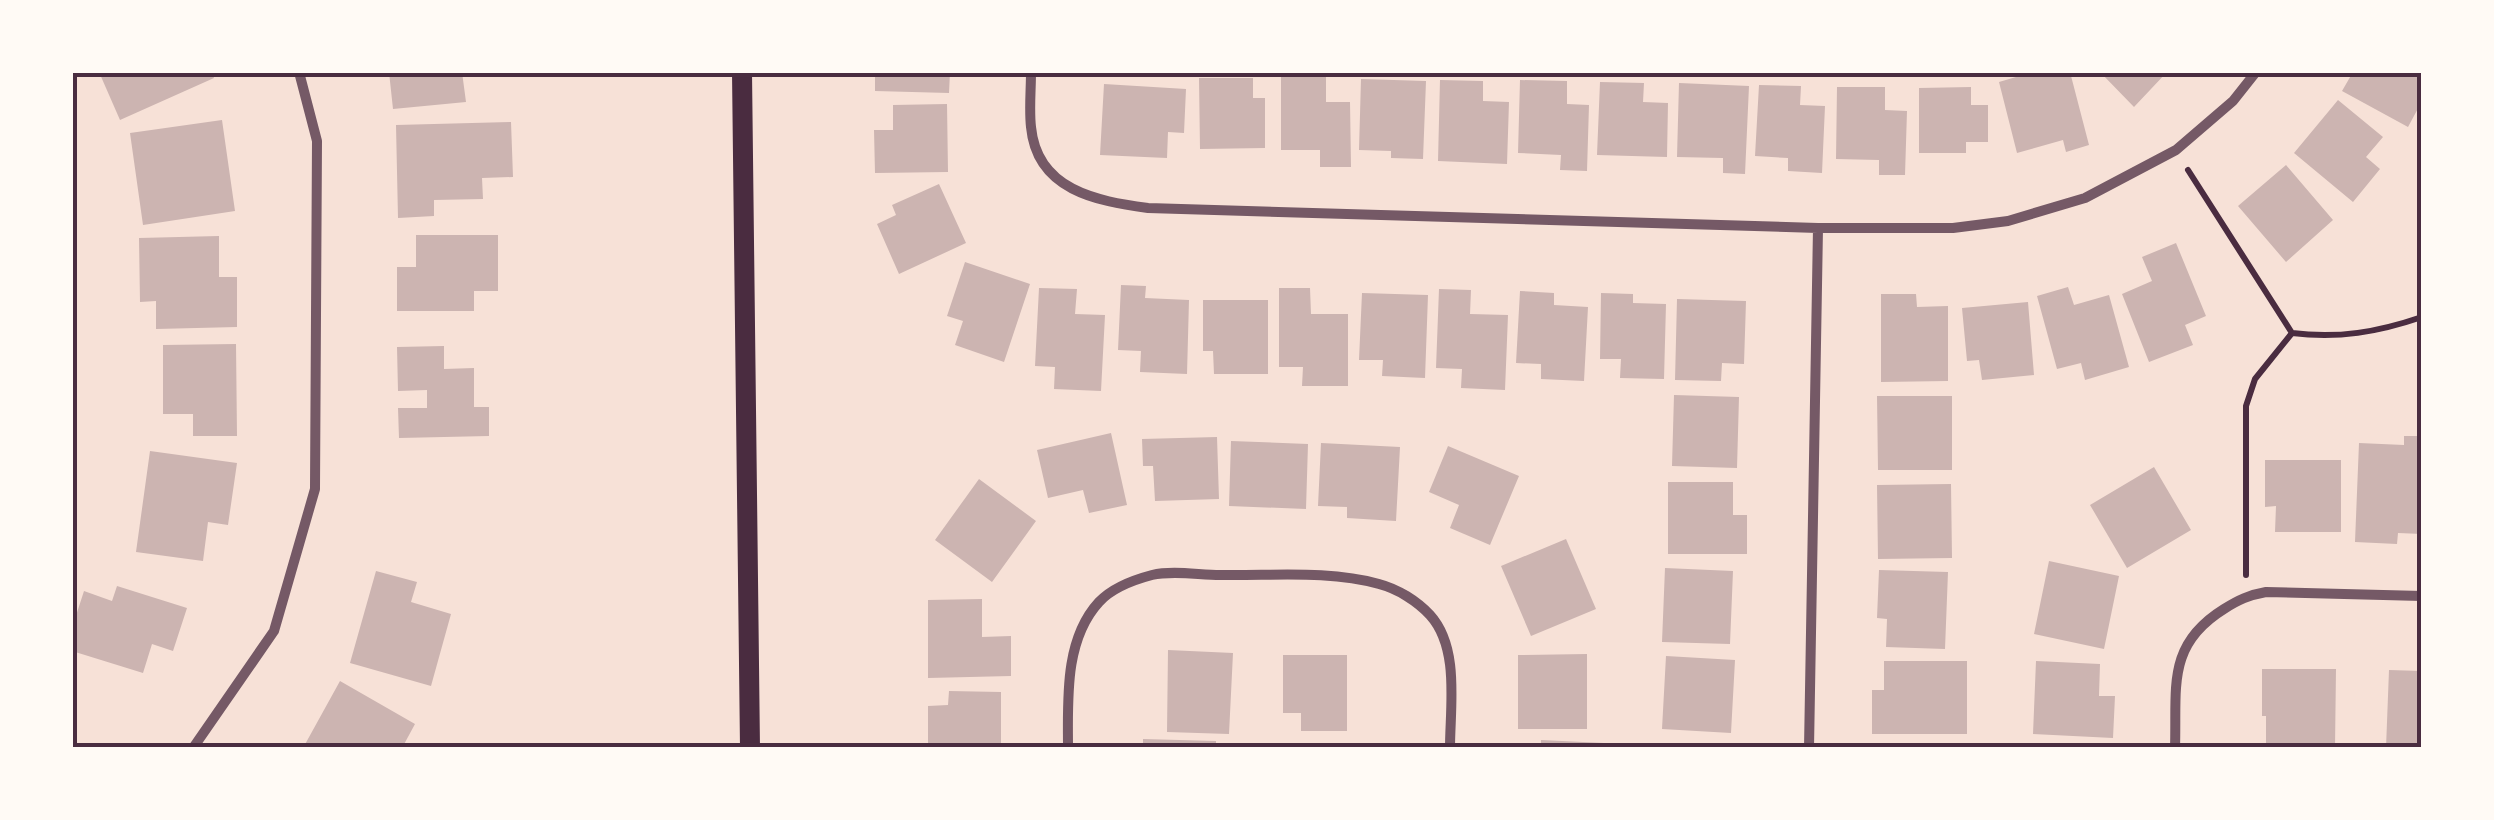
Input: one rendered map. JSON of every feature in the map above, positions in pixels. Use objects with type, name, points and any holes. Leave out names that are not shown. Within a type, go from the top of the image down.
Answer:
[{"type":"main road","points":[[742,72],[750,748]]},
{"type":"street","points":[[194,748],[274,631],[315,489],[318,141],[299,72]]},
{"type":"street","points":[[1032,72],[1030,129],[1038,156],[1054,177],[1074,192],[1105,202],[1148,208],[1818,228],[1954,228],[2008,221],[2085,198],[2176,150],[2232,102],[2256,72]]},
{"type":"street","points":[[1808,748],[1818,228]]},
{"type":"street","points":[[1068,748],[1068,678],[1083,624],[1100,601],[1124,584],[1156,574],[1349,577],[1383,584],[1412,599],[1432,617],[1444,639],[1450,668],[1450,748]]},
{"type":"street","points":[[2175,748],[2178,669],[2183,649],[2200,624],[2246,596],[2266,592],[2422,596]]},
{"type":"path","points":[[2176,150],[2292,333]]},
{"type":"path","points":[[2292,333],[2330,338],[2386,329],[2422,317]]},
{"type":"path","points":[[2246,596],[2246,406],[2256,379],[2292,333]]},
{"type":"building","points":[[99,72],[212,72],[214,78],[120,120]]},
{"type":"building","points":[[389,72],[462,72],[466,102],[393,109]]},
{"type":"building","points":[[875,72],[950,72],[949,93],[875,91]]},
{"type":"building","points":[[2033,72],[2070,72],[2089,145],[2066,152],[2063,140],[2017,153],[1999,82]]},
{"type":"building","points":[[2100,72],[2167,72],[2134,107]]},
{"type":"building","points":[[2353,72],[2422,72],[2422,101],[2408,127],[2342,91]]},
{"type":"building","points":[[1281,77],[1326,77],[1326,102],[1350,102],[1351,167],[1320,167],[1320,150],[1281,150]]},
{"type":"building","points":[[1199,78],[1253,78],[1253,98],[1265,98],[1265,148],[1200,149]]},
{"type":"building","points":[[1361,79],[1426,81],[1423,159],[1391,158],[1391,151],[1359,150]]},
{"type":"building","points":[[1440,80],[1483,81],[1483,101],[1509,102],[1507,164],[1438,161]]},
{"type":"building","points":[[1520,80],[1567,81],[1567,104],[1589,105],[1587,171],[1560,170],[1561,155],[1518,153]]},
{"type":"building","points":[[1600,82],[1644,83],[1643,102],[1668,103],[1667,157],[1597,155]]},
{"type":"building","points":[[1679,83],[1749,86],[1745,174],[1723,173],[1723,158],[1677,157]]},
{"type":"building","points":[[1104,84],[1186,89],[1184,133],[1168,132],[1167,158],[1100,155]]},
{"type":"building","points":[[1759,85],[1801,86],[1800,105],[1825,106],[1822,173],[1788,171],[1788,158],[1755,156]]},
{"type":"building","points":[[1837,87],[1885,87],[1885,110],[1907,111],[1905,175],[1879,175],[1879,160],[1836,159]]},
{"type":"building","points":[[1971,87],[1971,105],[1988,105],[1988,142],[1966,142],[1966,153],[1919,153],[1919,88]]},
{"type":"building","points":[[2338,100],[2383,137],[2366,157],[2380,169],[2353,202],[2294,153]]},
{"type":"building","points":[[947,104],[948,172],[875,173],[874,130],[893,130],[893,105]]},
{"type":"building","points":[[222,120],[235,211],[143,225],[130,133]]},
{"type":"building","points":[[511,122],[513,177],[482,178],[483,199],[434,200],[434,216],[398,218],[396,125]]},
{"type":"building","points":[[2286,165],[2333,220],[2286,262],[2238,206]]},
{"type":"building","points":[[939,184],[966,243],[899,274],[877,224],[896,215],[892,205]]},
{"type":"building","points":[[416,235],[498,235],[498,291],[474,291],[474,311],[397,311],[397,267],[416,267]]},
{"type":"building","points":[[219,236],[219,277],[237,277],[237,327],[156,329],[156,301],[140,302],[139,238]]},
{"type":"building","points":[[2176,243],[2206,316],[2185,325],[2193,345],[2149,362],[2122,294],[2152,281],[2142,257]]},
{"type":"building","points":[[965,262],[1030,284],[1004,362],[955,345],[963,321],[947,316]]},
{"type":"building","points":[[1121,285],[1146,286],[1145,298],[1189,300],[1187,374],[1140,372],[1141,351],[1118,350]]},
{"type":"building","points":[[2068,287],[2074,305],[2109,295],[2129,367],[2085,380],[2081,363],[2057,369],[2037,296]]},
{"type":"building","points":[[1039,288],[1077,289],[1075,314],[1105,315],[1101,391],[1054,389],[1055,367],[1035,366]]},
{"type":"building","points":[[1279,288],[1310,288],[1311,314],[1348,314],[1348,386],[1302,386],[1303,367],[1279,367]]},
{"type":"building","points":[[1439,289],[1471,290],[1470,314],[1508,315],[1505,390],[1461,388],[1462,369],[1436,368]]},
{"type":"building","points":[[1520,291],[1554,293],[1554,305],[1588,307],[1584,381],[1541,379],[1541,364],[1516,363]]},
{"type":"building","points":[[1362,293],[1428,295],[1425,378],[1382,376],[1383,360],[1359,360]]},
{"type":"building","points":[[1601,293],[1633,294],[1633,303],[1666,304],[1664,379],[1620,378],[1621,359],[1600,359]]},
{"type":"building","points":[[1881,294],[1916,294],[1917,307],[1948,306],[1948,381],[1881,382]]},
{"type":"building","points":[[1677,299],[1746,301],[1744,364],[1722,363],[1721,381],[1675,380]]},
{"type":"building","points":[[1203,300],[1268,300],[1268,374],[1214,374],[1213,351],[1203,351]]},
{"type":"building","points":[[2028,302],[2034,375],[1982,380],[1979,360],[1967,361],[1962,308]]},
{"type":"building","points":[[236,344],[237,436],[193,436],[193,414],[163,414],[163,345]]},
{"type":"building","points":[[444,346],[444,369],[474,368],[474,407],[489,407],[489,436],[399,438],[398,408],[427,408],[427,390],[398,391],[397,347]]},
{"type":"building","points":[[1674,395],[1739,397],[1737,468],[1672,466]]},
{"type":"building","points":[[1877,396],[1952,396],[1952,470],[1878,470]]},
{"type":"building","points":[[1111,433],[1127,505],[1089,513],[1083,490],[1048,498],[1037,450]]},
{"type":"building","points":[[2404,436],[2422,436],[2422,534],[2398,533],[2397,544],[2355,542],[2359,443],[2404,445]]},
{"type":"building","points":[[1217,437],[1219,499],[1155,501],[1153,466],[1143,466],[1142,439]]},
{"type":"building","points":[[1231,441],[1308,444],[1306,509],[1229,506]]},
{"type":"building","points":[[1321,443],[1400,447],[1396,521],[1347,518],[1347,507],[1318,506]]},
{"type":"building","points":[[1448,446],[1519,476],[1490,545],[1450,528],[1459,505],[1429,492]]},
{"type":"building","points":[[150,451],[237,463],[228,525],[208,522],[203,561],[136,552]]},
{"type":"building","points":[[2265,460],[2341,460],[2341,532],[2275,532],[2276,506],[2265,507]]},
{"type":"building","points":[[2154,467],[2191,530],[2127,568],[2090,505]]},
{"type":"building","points":[[979,479],[1036,521],[992,582],[935,540]]},
{"type":"building","points":[[1668,482],[1733,482],[1733,515],[1747,515],[1747,554],[1668,554]]},
{"type":"building","points":[[1951,484],[1952,558],[1878,559],[1877,485]]},
{"type":"building","points":[[1566,539],[1596,609],[1531,636],[1501,566]]},
{"type":"building","points":[[2049,561],[2119,576],[2104,649],[2034,634]]},
{"type":"building","points":[[1665,568],[1733,571],[1730,644],[1662,642]]},
{"type":"building","points":[[1879,570],[1948,572],[1945,649],[1886,647],[1887,619],[1877,618]]},
{"type":"building","points":[[376,571],[417,582],[411,602],[451,614],[431,686],[350,663]]},
{"type":"building","points":[[117,586],[187,608],[173,651],[152,644],[143,673],[72,651],[72,628],[84,591],[112,601]]},
{"type":"building","points":[[982,599],[982,637],[1011,636],[1011,676],[928,678],[928,600]]},
{"type":"building","points":[[1168,650],[1233,653],[1229,734],[1167,732]]},
{"type":"building","points":[[1587,654],[1587,729],[1518,729],[1518,655]]},
{"type":"building","points":[[1283,655],[1347,655],[1347,731],[1301,731],[1301,713],[1283,713]]},
{"type":"building","points":[[1666,656],[1735,660],[1731,733],[1662,729]]},
{"type":"building","points":[[1884,661],[1967,661],[1967,734],[1872,734],[1872,690],[1884,690]]},
{"type":"building","points":[[2036,661],[2100,664],[2099,696],[2115,696],[2113,738],[2033,734]]},
{"type":"building","points":[[2262,669],[2336,669],[2335,747],[2266,747]]},
{"type":"building","points":[[2389,670],[2422,671],[2422,748],[2386,748]]},
{"type":"building","points":[[340,681],[415,724],[402,748],[303,748]]},
{"type":"building","points":[[949,691],[1001,692],[1001,748],[928,748],[928,706],[948,705]]},
{"type":"building","points":[[1143,739],[1216,741],[1216,748],[1143,748]]},
{"type":"building","points":[[1541,740],[1604,743],[1604,748],[1541,748]]},
{"type":"building","points":[[1296,743],[1365,743],[1365,748],[1296,748]]}]
